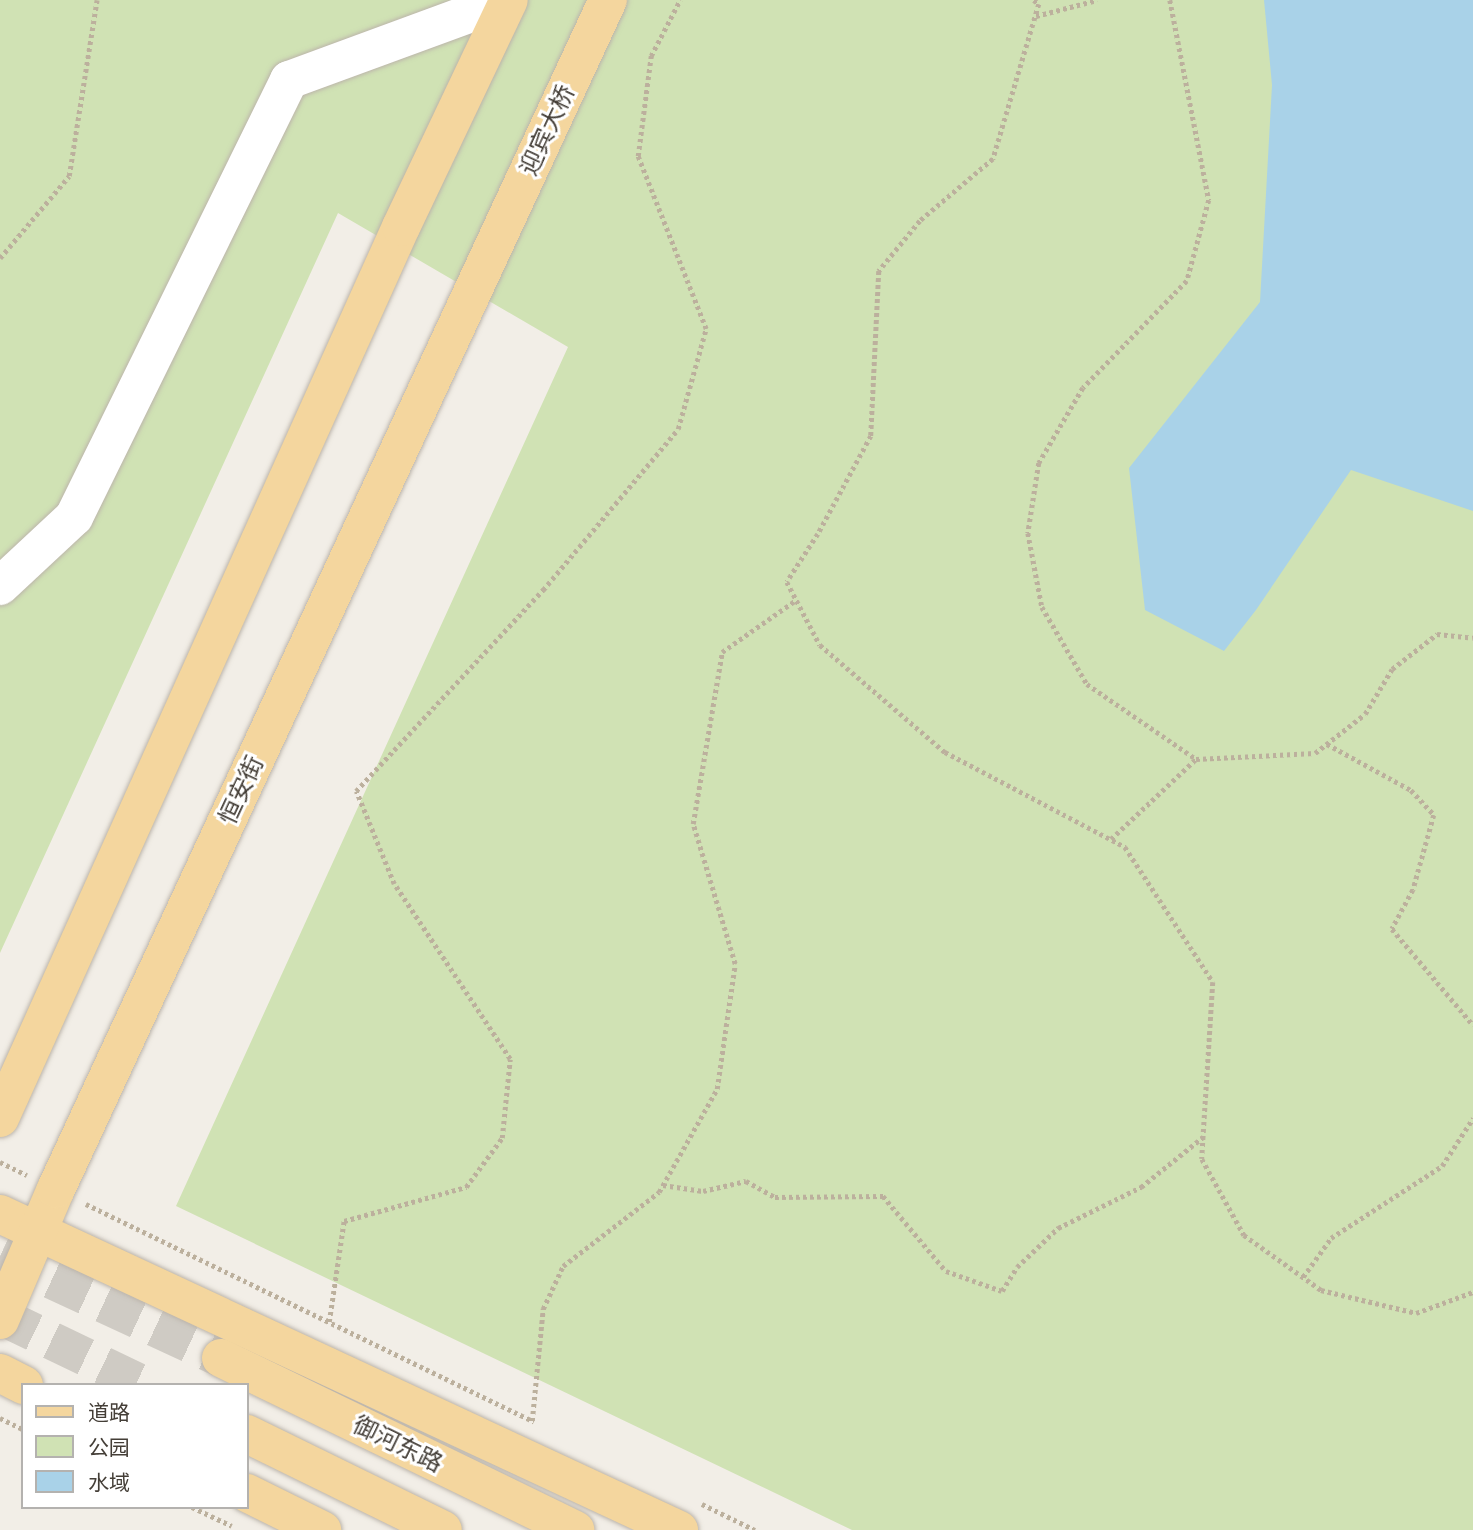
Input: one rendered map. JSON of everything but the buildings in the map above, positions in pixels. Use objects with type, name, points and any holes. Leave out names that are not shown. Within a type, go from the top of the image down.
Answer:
[{"type":"main road","points":[[0,1118],[401,227],[509,0]]},
{"type":"main road","name":"迎宾大桥","points":[[486,261],[608,0]]},
{"type":"main road","name":"恒安街","points":[[0,1320],[56,1189],[486,261]]},
{"type":"main road","points":[[0,1214],[686,1515]]},
{"type":"main road","name":"御河东路","points":[[221,1358],[575,1530]]},
{"type":"main road","points":[[0,1373],[21,1384]]},
{"type":"main road","points":[[248,1434],[443,1530]]},
{"type":"main road","points":[[248,1493],[322,1530]]},
{"type":"lane","points":[[0,586],[74,517],[289,80],[468,14],[475,0]]},
{"type":"path","points":[[0,258],[69,176],[97,0]]},
{"type":"path","points":[[329,1322],[344,1221],[466,1187],[502,1138],[510,1059],[394,884],[356,791],[542,590],[678,429],[705,329],[638,156],[651,56],[680,0]]},
{"type":"path","points":[[1034,0],[1039,4],[993,159],[920,221],[879,271],[871,436],[818,534],[787,582],[820,645],[945,752],[1125,847],[1213,982],[1202,1159],[1244,1235],[1321,1290],[1416,1313],[1473,1292]]},
{"type":"path","points":[[1035,17],[1097,0]]},
{"type":"path","points":[[1170,0],[1209,200],[1186,281],[1083,388],[1039,463],[1028,533],[1042,607],[1087,684],[1196,759],[1315,753],[1365,714],[1392,669],[1437,634],[1473,638]]},
{"type":"path","points":[[532,1421],[543,1309],[563,1266],[659,1192],[717,1089],[735,964],[693,824],[722,652],[796,600]]},
{"type":"path","points":[[1327,744],[1411,790],[1434,815],[1413,891],[1392,929],[1473,1025]]},
{"type":"path","points":[[1111,839],[1196,759]]},
{"type":"path","points":[[1303,1277],[1331,1238],[1376,1212],[1442,1166],[1473,1118]]},
{"type":"path","points":[[663,1185],[703,1191],[746,1181],[775,1197],[883,1196],[946,1271],[1002,1292],[1017,1267],[1058,1228],[1141,1187],[1203,1137]]},
{"type":"path","points":[[0,1162],[542,1426]]},
{"type":"path","points":[[0,1418],[21,1428]]},
{"type":"path","points":[[195,1509],[240,1530]]},
{"type":"path","points":[[686,1515],[755,1530]]},
{"type":"green space","points":[[0,0],[1473,0],[1473,1530],[852,1530],[176,1206],[568,347],[338,213],[0,953]]},
{"type":"water","points":[[1264,0],[1473,0],[1473,511],[1351,470],[1256,610],[1224,651],[1145,610],[1129,468],[1260,302],[1272,85]]},
{"type":"tunnel","points":[[0,1256],[221,1358]]},
{"type":"tunnel","points":[[0,1316],[140,1383]]}]
